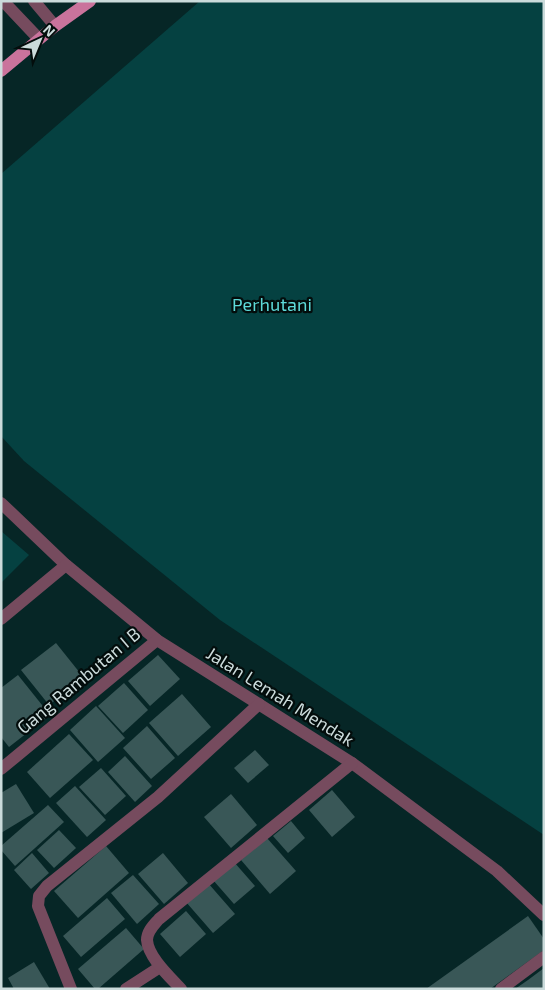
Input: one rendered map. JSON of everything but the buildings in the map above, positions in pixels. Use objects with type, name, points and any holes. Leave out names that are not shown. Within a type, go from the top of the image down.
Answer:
[{"type":"main road","points":[[1,71],[55,26],[90,1]]},
{"type":"street","points":[[3,1],[39,39]]},
{"type":"street","points":[[34,1],[55,26]]},
{"type":"street","name":"Jalan Lemah Mendak","points":[[1,503],[66,565],[157,640],[352,763],[497,871],[544,915]]},
{"type":"street","points":[[1,619],[66,565]]},
{"type":"street","name":"Gang Rambutan I B","points":[[1,769],[157,640]]},
{"type":"street","points":[[71,989],[38,906],[39,896],[47,886],[158,797],[260,704]]},
{"type":"street","points":[[181,989],[160,967],[151,950],[147,939],[150,928],[352,763]]},
{"type":"street","points":[[501,989],[544,957]]},
{"type":"street","points":[[126,989],[160,967]]},
{"type":"green space","name":"Perhutani","points":[[200,1],[544,1],[544,835],[220,620],[24,461],[1,436],[1,174]]},
{"type":"green space","points":[[1,531],[29,555],[1,583]]}]
